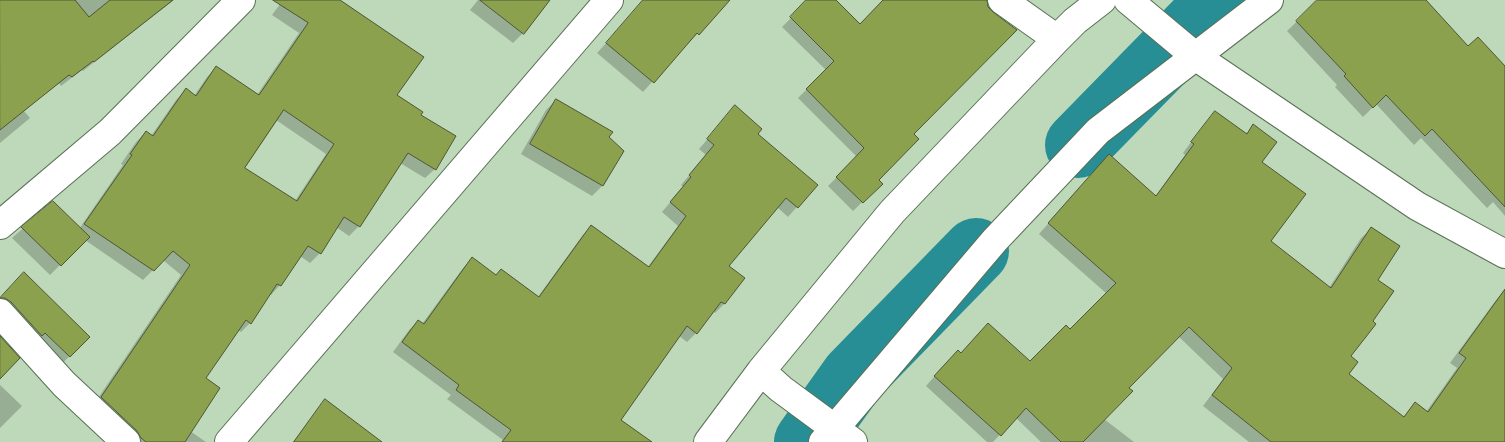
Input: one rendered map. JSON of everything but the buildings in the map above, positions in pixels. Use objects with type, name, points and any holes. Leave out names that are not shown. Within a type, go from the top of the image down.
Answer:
[{"type":"street","points":[[0,225],[110,132],[241,0]]},
{"type":"street","points":[[229,442],[608,0]]},
{"type":"street","points":[[1002,0],[1056,39]]},
{"type":"street","points":[[708,442],[761,371],[892,212],[1056,39],[1102,0]]},
{"type":"street","points":[[761,371],[834,433],[995,240],[1098,131],[1187,49],[1269,0]]},
{"type":"street","points":[[1132,4],[1187,49],[1417,206],[1505,254]]},
{"type":"street","points":[[0,313],[64,384],[126,442]]},
{"type":"waterway","points":[[1078,145],[1220,0]]},
{"type":"waterway","points":[[807,442],[854,376],[976,251]]}]
